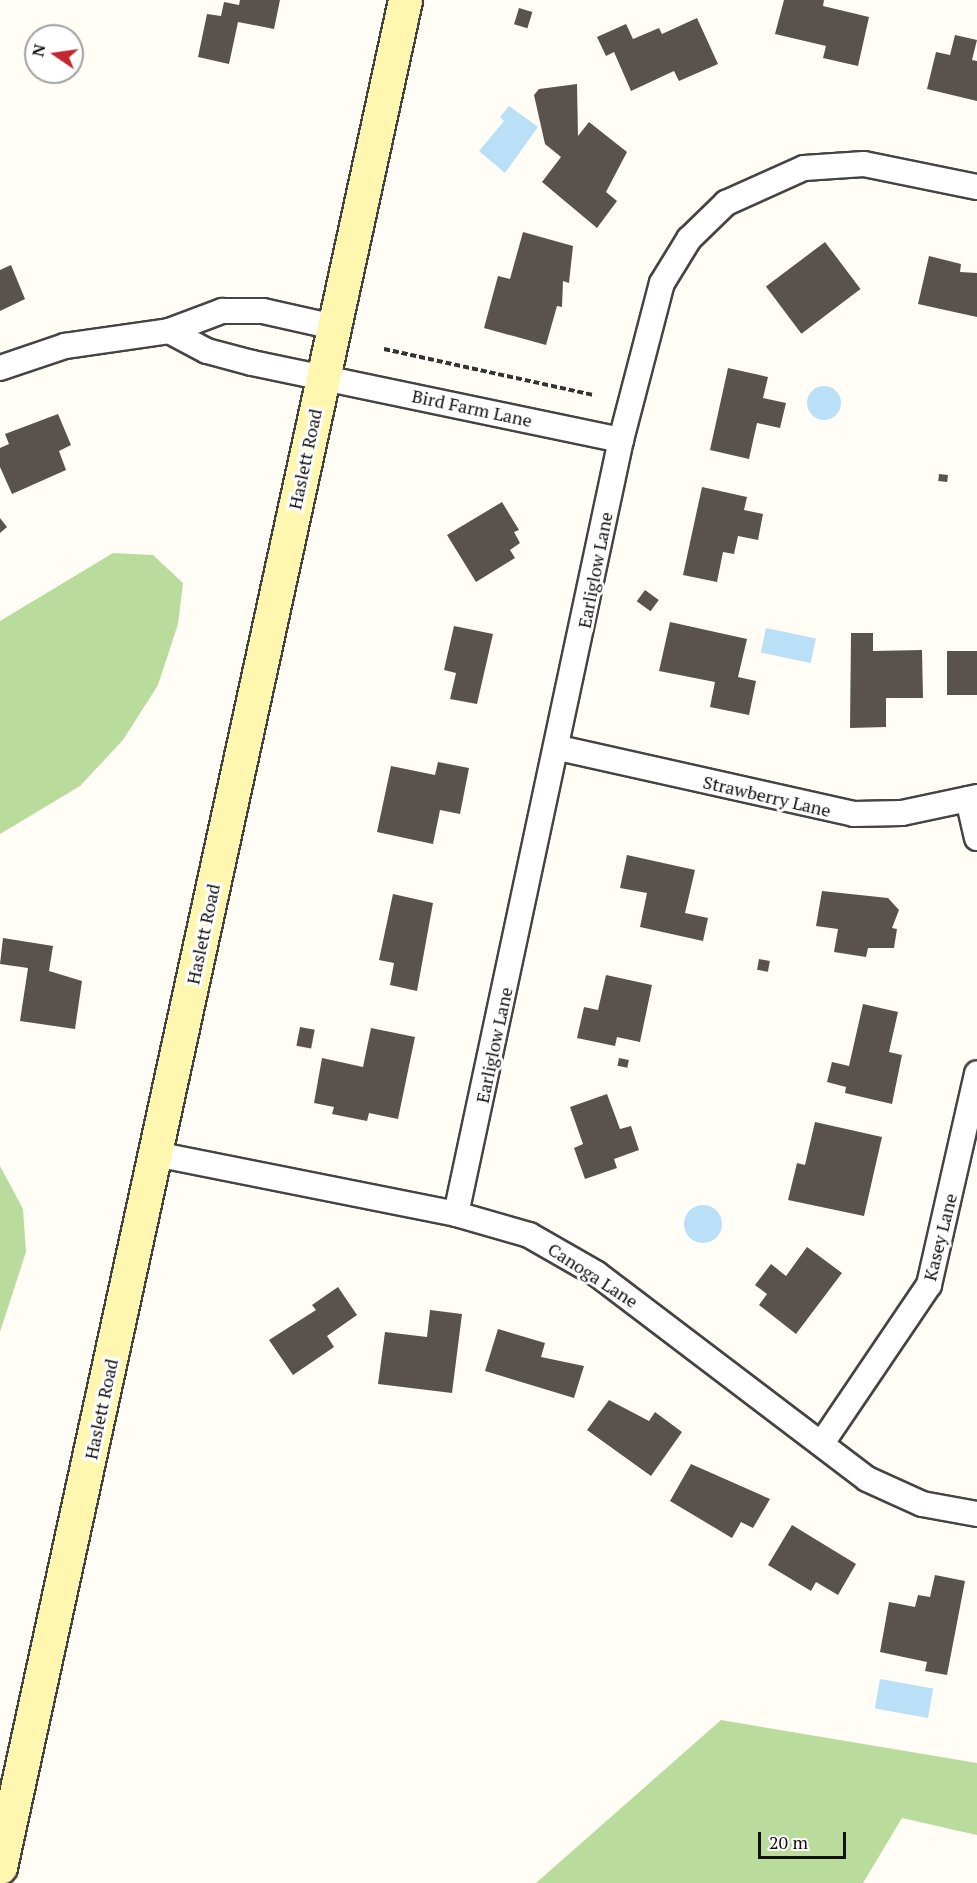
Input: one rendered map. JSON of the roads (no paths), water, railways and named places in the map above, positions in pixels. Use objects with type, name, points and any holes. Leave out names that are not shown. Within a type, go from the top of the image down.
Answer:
[{"type":"street","name":"Haslett Road","points":[[0,1867],[12,1773],[156,1154],[405,0]]},
{"type":"street","name":"Earliglow Lane","points":[[456,1214],[559,748],[621,440],[662,284],[689,239],[726,203],[776,177],[834,164],[893,169],[977,187]]},
{"type":"street","points":[[0,368],[76,343],[169,331],[207,315],[242,309],[334,327]]},
{"type":"street","name":"Bird Farm Lane","points":[[169,331],[207,351],[621,440]]},
{"type":"street","name":"Strawberry Lane","points":[[559,748],[831,811],[902,813],[973,798]]},
{"type":"street","points":[[973,798],[977,838]]},
{"type":"street","name":"Kasey Lane","points":[[822,1443],[928,1285],[977,1073]]},
{"type":"street","name":"Canoga Lane","points":[[156,1154],[456,1214],[511,1229],[564,1252],[822,1443],[894,1493],[977,1514]]},
{"type":"water","points":[[509,106],[538,127],[505,173],[479,151],[504,121],[500,117]]},
{"type":"water","points":[[824,386],[836,391],[841,403],[836,415],[824,420],[812,415],[807,403],[812,391]]},
{"type":"water","points":[[766,628],[816,639],[811,663],[761,652]]},
{"type":"water","points":[[703,1205],[710,1206],[716,1211],[721,1217],[721,1231],[716,1237],[710,1242],[703,1243],[696,1242],[690,1237],[685,1231],[684,1224],[685,1217],[690,1211],[696,1206]]},
{"type":"water","points":[[880,1679],[933,1688],[928,1718],[875,1709]]}]
